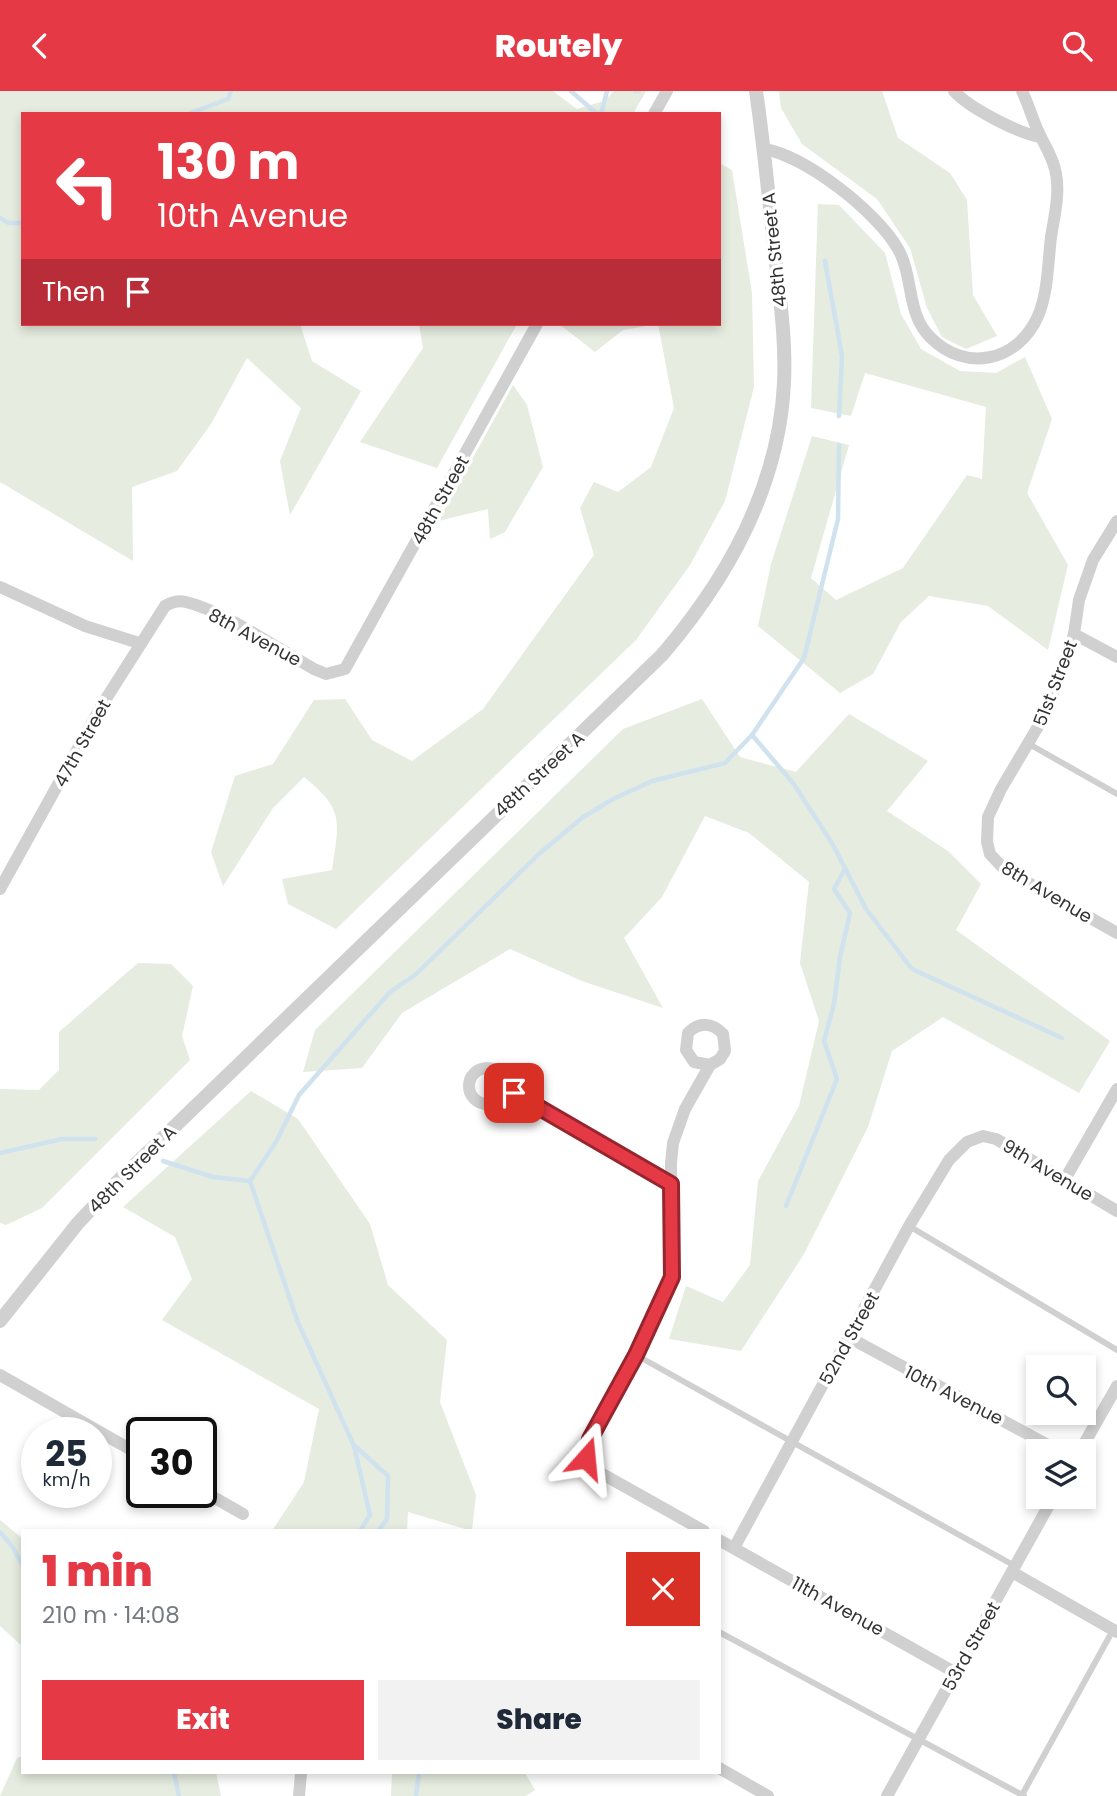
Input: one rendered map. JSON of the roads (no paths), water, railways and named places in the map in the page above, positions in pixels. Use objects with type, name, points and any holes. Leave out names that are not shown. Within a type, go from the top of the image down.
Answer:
[{"type":"street","points":[[655,112],[667,91]]},
{"type":"street","name":"48th Street A","points":[[0,1321],[78,1223],[662,655],[724,574],[754,512],[767,475],[784,384],[783,338],[756,91]]},
{"type":"street","points":[[954,91],[987,113],[1029,135],[1040,137]]},
{"type":"street","points":[[764,149],[775,151],[814,172],[864,208],[898,249],[910,297],[921,326],[930,337],[955,355],[989,360],[1017,344],[1030,330],[1041,305],[1057,176],[1053,160],[1040,137],[1022,91]]},
{"type":"street","name":"48th Street","points":[[338,673],[352,659],[536,326]]},
{"type":"street","name":"51st Street","points":[[987,842],[985,828],[993,804],[1046,713],[1074,634],[1079,600],[1093,561],[1117,521]]},
{"type":"street","points":[[0,587],[85,626],[139,643]]},
{"type":"street","name":"8th Avenue","points":[[172,602],[187,602],[230,621],[313,669],[326,674],[338,673]]},
{"type":"street","name":"47th Street","points":[[0,889],[139,643],[165,606],[172,602]]},
{"type":"street","points":[[1074,634],[1117,657]]},
{"type":"street","name":"8th Avenue","points":[[987,842],[990,854],[1004,869],[1117,933]]},
{"type":"street","points":[[700,1529],[597,1471],[586,1458],[597,1424],[636,1355],[672,1277],[671,1163],[677,1129],[710,1065]]},
{"type":"street","points":[[505,1089],[671,1184]]},
{"type":"street","points":[[1065,1179],[1117,1089]]},
{"type":"street","name":"9th Avenue","points":[[976,1138],[983,1136],[996,1139],[1117,1211]]},
{"type":"street","name":"52nd Street","points":[[734,1548],[909,1226],[949,1160],[959,1149],[976,1138]]},
{"type":"street","name":"10th Avenue","points":[[850,1338],[1037,1439]]},
{"type":"street","points":[[0,1375],[126,1447]]},
{"type":"street","points":[[1087,1439],[1117,1386]]},
{"type":"street","points":[[217,1499],[243,1514]]},
{"type":"street","name":"53rd Street","points":[[887,1796],[1048,1509]]},
{"type":"street","name":"11th Avenue","points":[[721,1541],[956,1673]]},
{"type":"street","points":[[1013,1569],[1115,1631]]},
{"type":"street","points":[[721,1769],[768,1796]]},
{"type":"street","points":[[299,1796],[301,1774]]},
{"type":"lane","points":[[1029,744],[1117,794]]},
{"type":"lane","points":[[909,1226],[1117,1349]]},
{"type":"lane","points":[[636,1355],[1013,1569]]},
{"type":"lane","points":[[721,1633],[1023,1795],[1115,1631]]},
{"type":"waterway","points":[[193,112],[228,99],[231,91]]},
{"type":"waterway","points":[[571,91],[595,112]]},
{"type":"waterway","points":[[602,112],[607,91]]},
{"type":"waterway","points":[[0,218],[9,223],[21,223]]},
{"type":"waterway","points":[[825,261],[842,356],[839,416]]},
{"type":"waterway","points":[[361,1529],[370,1515],[354,1446],[297,1320],[250,1181],[276,1142],[299,1095],[390,992],[415,975],[540,853],[582,818],[611,800],[652,781],[725,763],[752,735],[804,658],[838,519],[839,445]]},
{"type":"waterway","points":[[752,735],[793,783],[832,843],[866,909],[912,969],[1062,1038]]},
{"type":"waterway","points":[[786,1206],[837,1079],[824,1041],[834,1004],[840,957],[850,913],[834,889],[845,869]]},
{"type":"waterway","points":[[0,1153],[62,1139],[95,1139]]},
{"type":"waterway","points":[[163,1161],[213,1177],[250,1181]]},
{"type":"waterway","points":[[356,1447],[388,1476],[387,1519],[380,1529]]},
{"type":"waterway","points":[[0,1532],[21,1562]]},
{"type":"waterway","points":[[174,1774],[179,1796]]},
{"type":"waterway","points":[[416,1796],[419,1774]]}]
